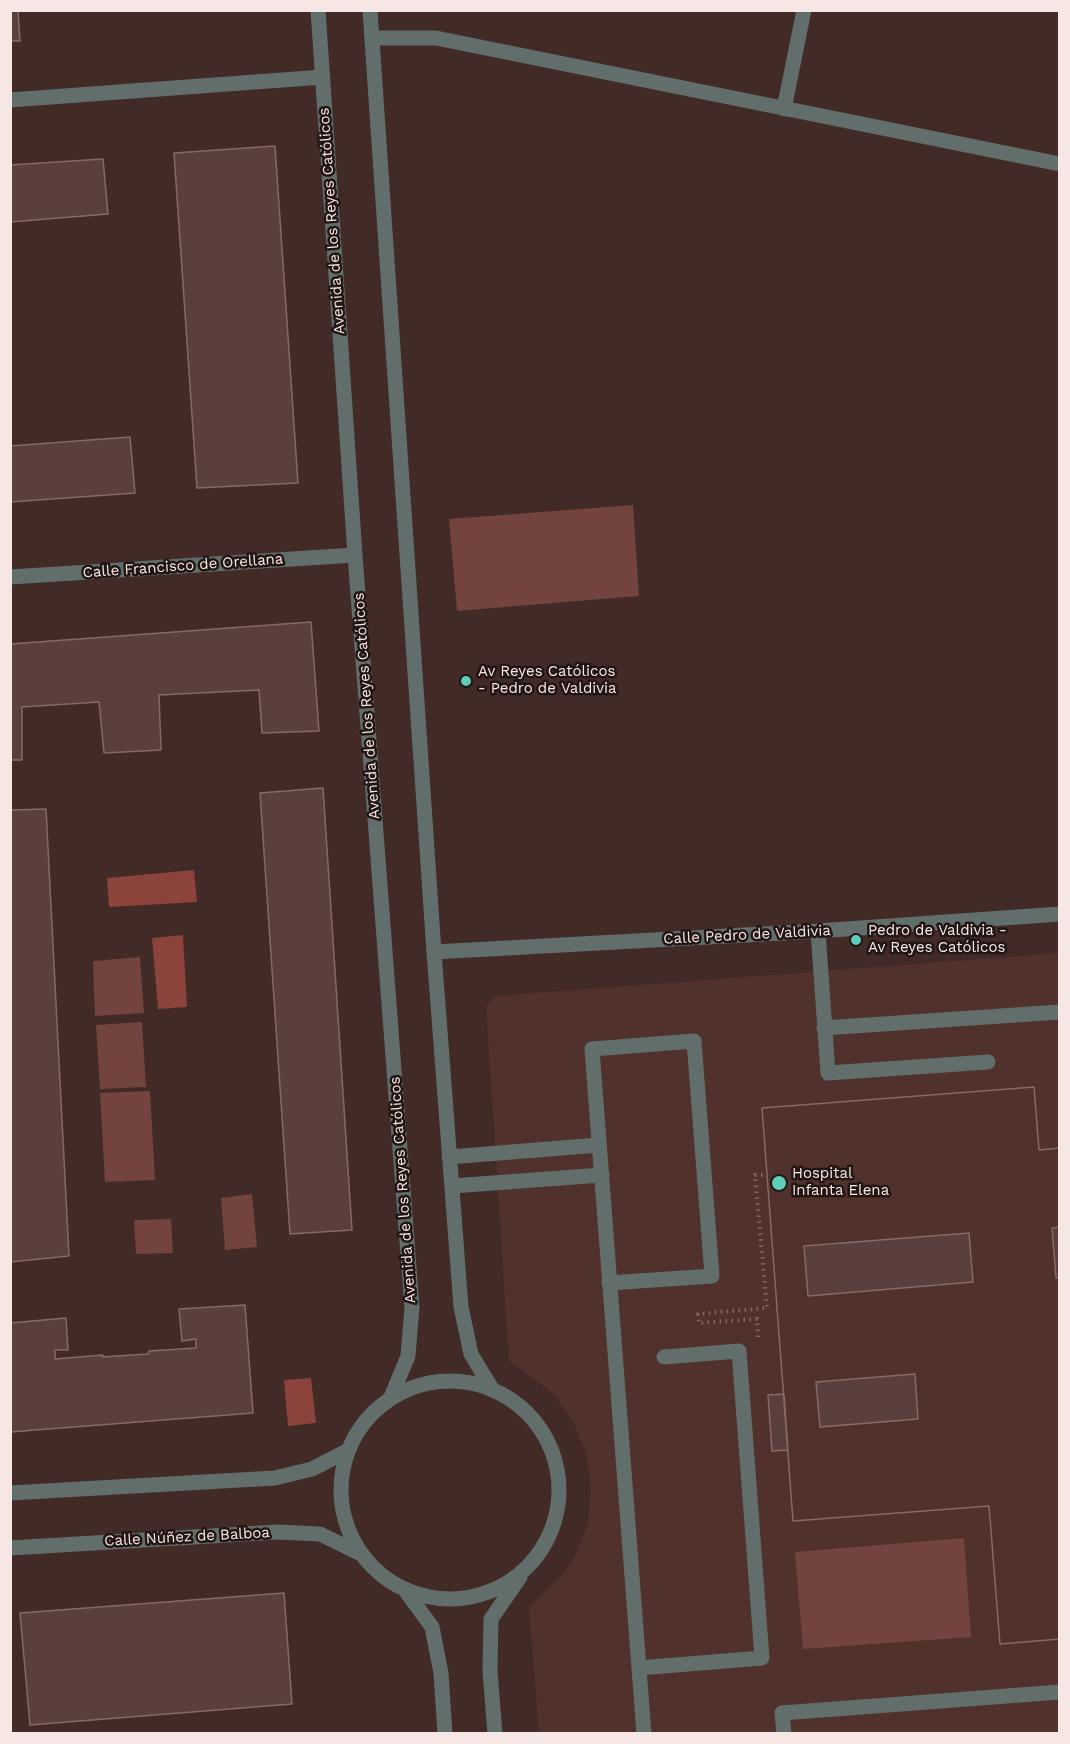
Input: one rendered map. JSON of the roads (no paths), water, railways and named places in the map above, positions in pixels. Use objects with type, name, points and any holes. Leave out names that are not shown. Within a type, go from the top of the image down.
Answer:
[{"type":"street","name":"Avenida de los Reyes Católicos","points":[[318,10],[355,555],[412,1307],[408,1356],[391,1397]]},
{"type":"street","points":[[370,10],[434,952],[461,1307],[471,1354],[492,1389]]},
{"type":"street","points":[[784,109],[804,10]]},
{"type":"street","points":[[372,38],[435,38],[1059,164]]},
{"type":"street","points":[[10,100],[322,77]]},
{"type":"street","name":"Calle Francisco de Orellana","points":[[10,577],[355,555]]},
{"type":"street","name":"Calle Pedro de Valdivia","points":[[434,952],[818,931],[1059,914]]},
{"type":"street","points":[[818,931],[828,1073],[988,1062]]},
{"type":"street","points":[[824,1028],[1059,1012]]},
{"type":"street","points":[[609,1283],[712,1276],[694,1041],[592,1049],[609,1283],[644,1734]]},
{"type":"street","points":[[449,1157],[599,1145]]},
{"type":"street","points":[[452,1186],[602,1175]]},
{"type":"street","points":[[639,1668],[762,1658],[739,1351],[664,1357]]},
{"type":"street","points":[[495,1734],[490,1671],[491,1619],[546,1543],[558,1509],[558,1472],[546,1437],[524,1408],[492,1389],[458,1380],[423,1384],[391,1397],[364,1421],[347,1451],[340,1486],[341,1498],[344,1521],[359,1553],[380,1574],[405,1590],[435,1599],[467,1598],[497,1589],[523,1572]]},
{"type":"street","points":[[10,1494],[275,1478],[312,1469],[347,1451]]},
{"type":"street","name":"Calle Núñez de Balboa","points":[[10,1548],[278,1532],[320,1534],[359,1553]]},
{"type":"street","points":[[405,1590],[432,1627],[441,1673],[445,1734]]},
{"type":"street","points":[[784,1734],[782,1713],[1059,1692]]},
{"type":"place","name":"Av Reyes Católicos - Pedro de Valdivia","points":[[466,681]]},
{"type":"place","name":"Pedro de Valdivia - Av Reyes Católicos","points":[[856,940]]},
{"type":"place","name":"Hospital Infanta Elena","points":[[779,1183]]}]
